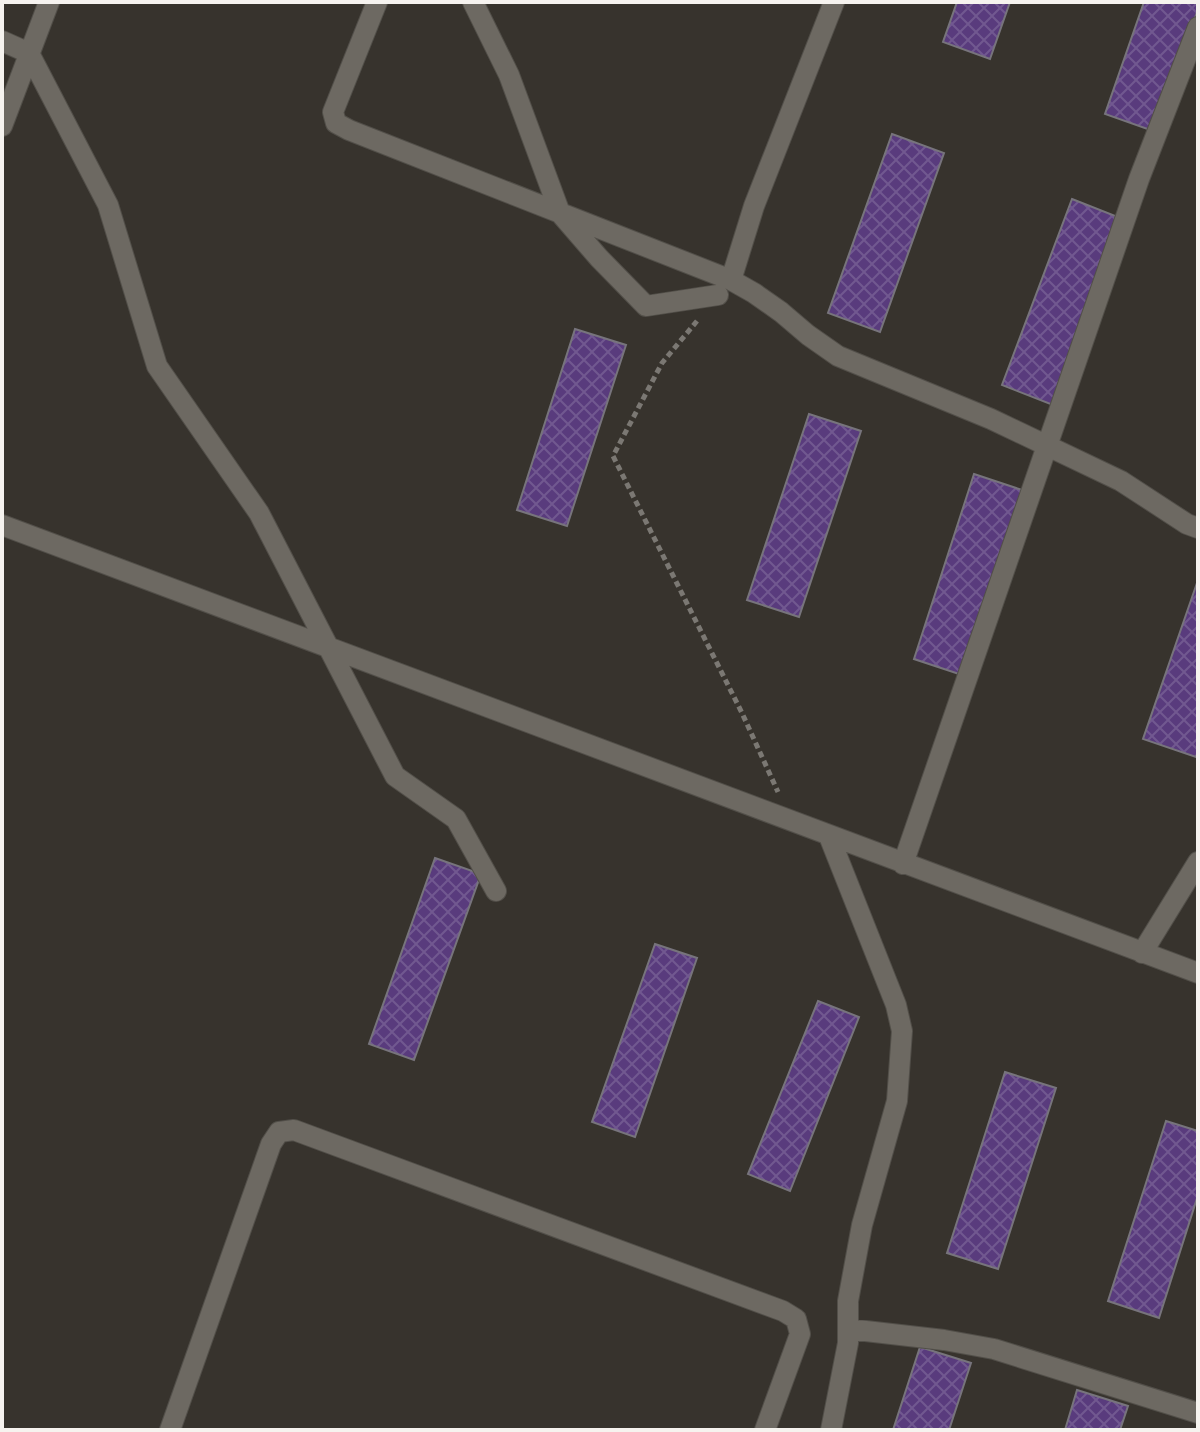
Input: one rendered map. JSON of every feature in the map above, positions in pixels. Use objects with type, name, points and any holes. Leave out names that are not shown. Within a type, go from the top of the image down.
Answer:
[{"type":"street","points":[[2,126],[49,2]]},
{"type":"street","points":[[377,2],[333,112],[336,123],[560,213],[724,288],[772,306],[838,356],[991,419],[1121,481],[1154,504],[1198,528]]},
{"type":"street","points":[[473,2],[509,75],[560,213],[599,258],[646,306],[724,288]]},
{"type":"street","points":[[724,288],[834,2]]},
{"type":"street","points":[[903,864],[1139,179],[1198,27]]},
{"type":"street","points":[[2,41],[29,53],[108,205],[157,366],[259,513],[395,776],[456,819],[496,891]]},
{"type":"street","points":[[2,525],[1198,973]]},
{"type":"street","points":[[829,836],[896,1005],[902,1031],[897,1101],[862,1225],[848,1301],[848,1343],[831,1430]]},
{"type":"street","points":[[1142,953],[1198,862]]},
{"type":"street","points":[[170,1430],[271,1144],[279,1132],[294,1130],[768,1305],[796,1319],[800,1334],[765,1430]]},
{"type":"street","points":[[848,1329],[994,1349],[1198,1413]]},
{"type":"path","points":[[724,288],[662,363],[613,456],[742,713],[792,822]]},
{"type":"building","points":[[957,2],[1010,2],[990,59],[943,42]]},
{"type":"building","points":[[1144,2],[1198,2],[1156,132],[1105,114]]},
{"type":"building","points":[[892,134],[944,153],[880,332],[828,313]]},
{"type":"building","points":[[1072,199],[1123,219],[1053,405],[1002,385]]},
{"type":"building","points":[[575,329],[626,345],[567,526],[517,510]]},
{"type":"building","points":[[809,414],[861,431],[799,617],[747,600]]},
{"type":"building","points":[[974,474],[1022,490],[962,675],[914,659]]},
{"type":"building","points":[[1198,580],[1198,751],[1196,757],[1143,739]]},
{"type":"building","points":[[435,858],[481,874],[414,1060],[369,1044]]},
{"type":"building","points":[[655,944],[697,958],[635,1137],[592,1122]]},
{"type":"building","points":[[818,1001],[859,1017],[790,1191],[748,1174]]},
{"type":"building","points":[[1005,1072],[1056,1088],[998,1269],[947,1253]]},
{"type":"building","points":[[1166,1121],[1198,1131],[1198,1195],[1159,1318],[1108,1301]]},
{"type":"building","points":[[920,1347],[971,1363],[949,1430],[893,1430]]},
{"type":"building","points":[[1077,1390],[1128,1406],[1120,1430],[1065,1430]]}]
